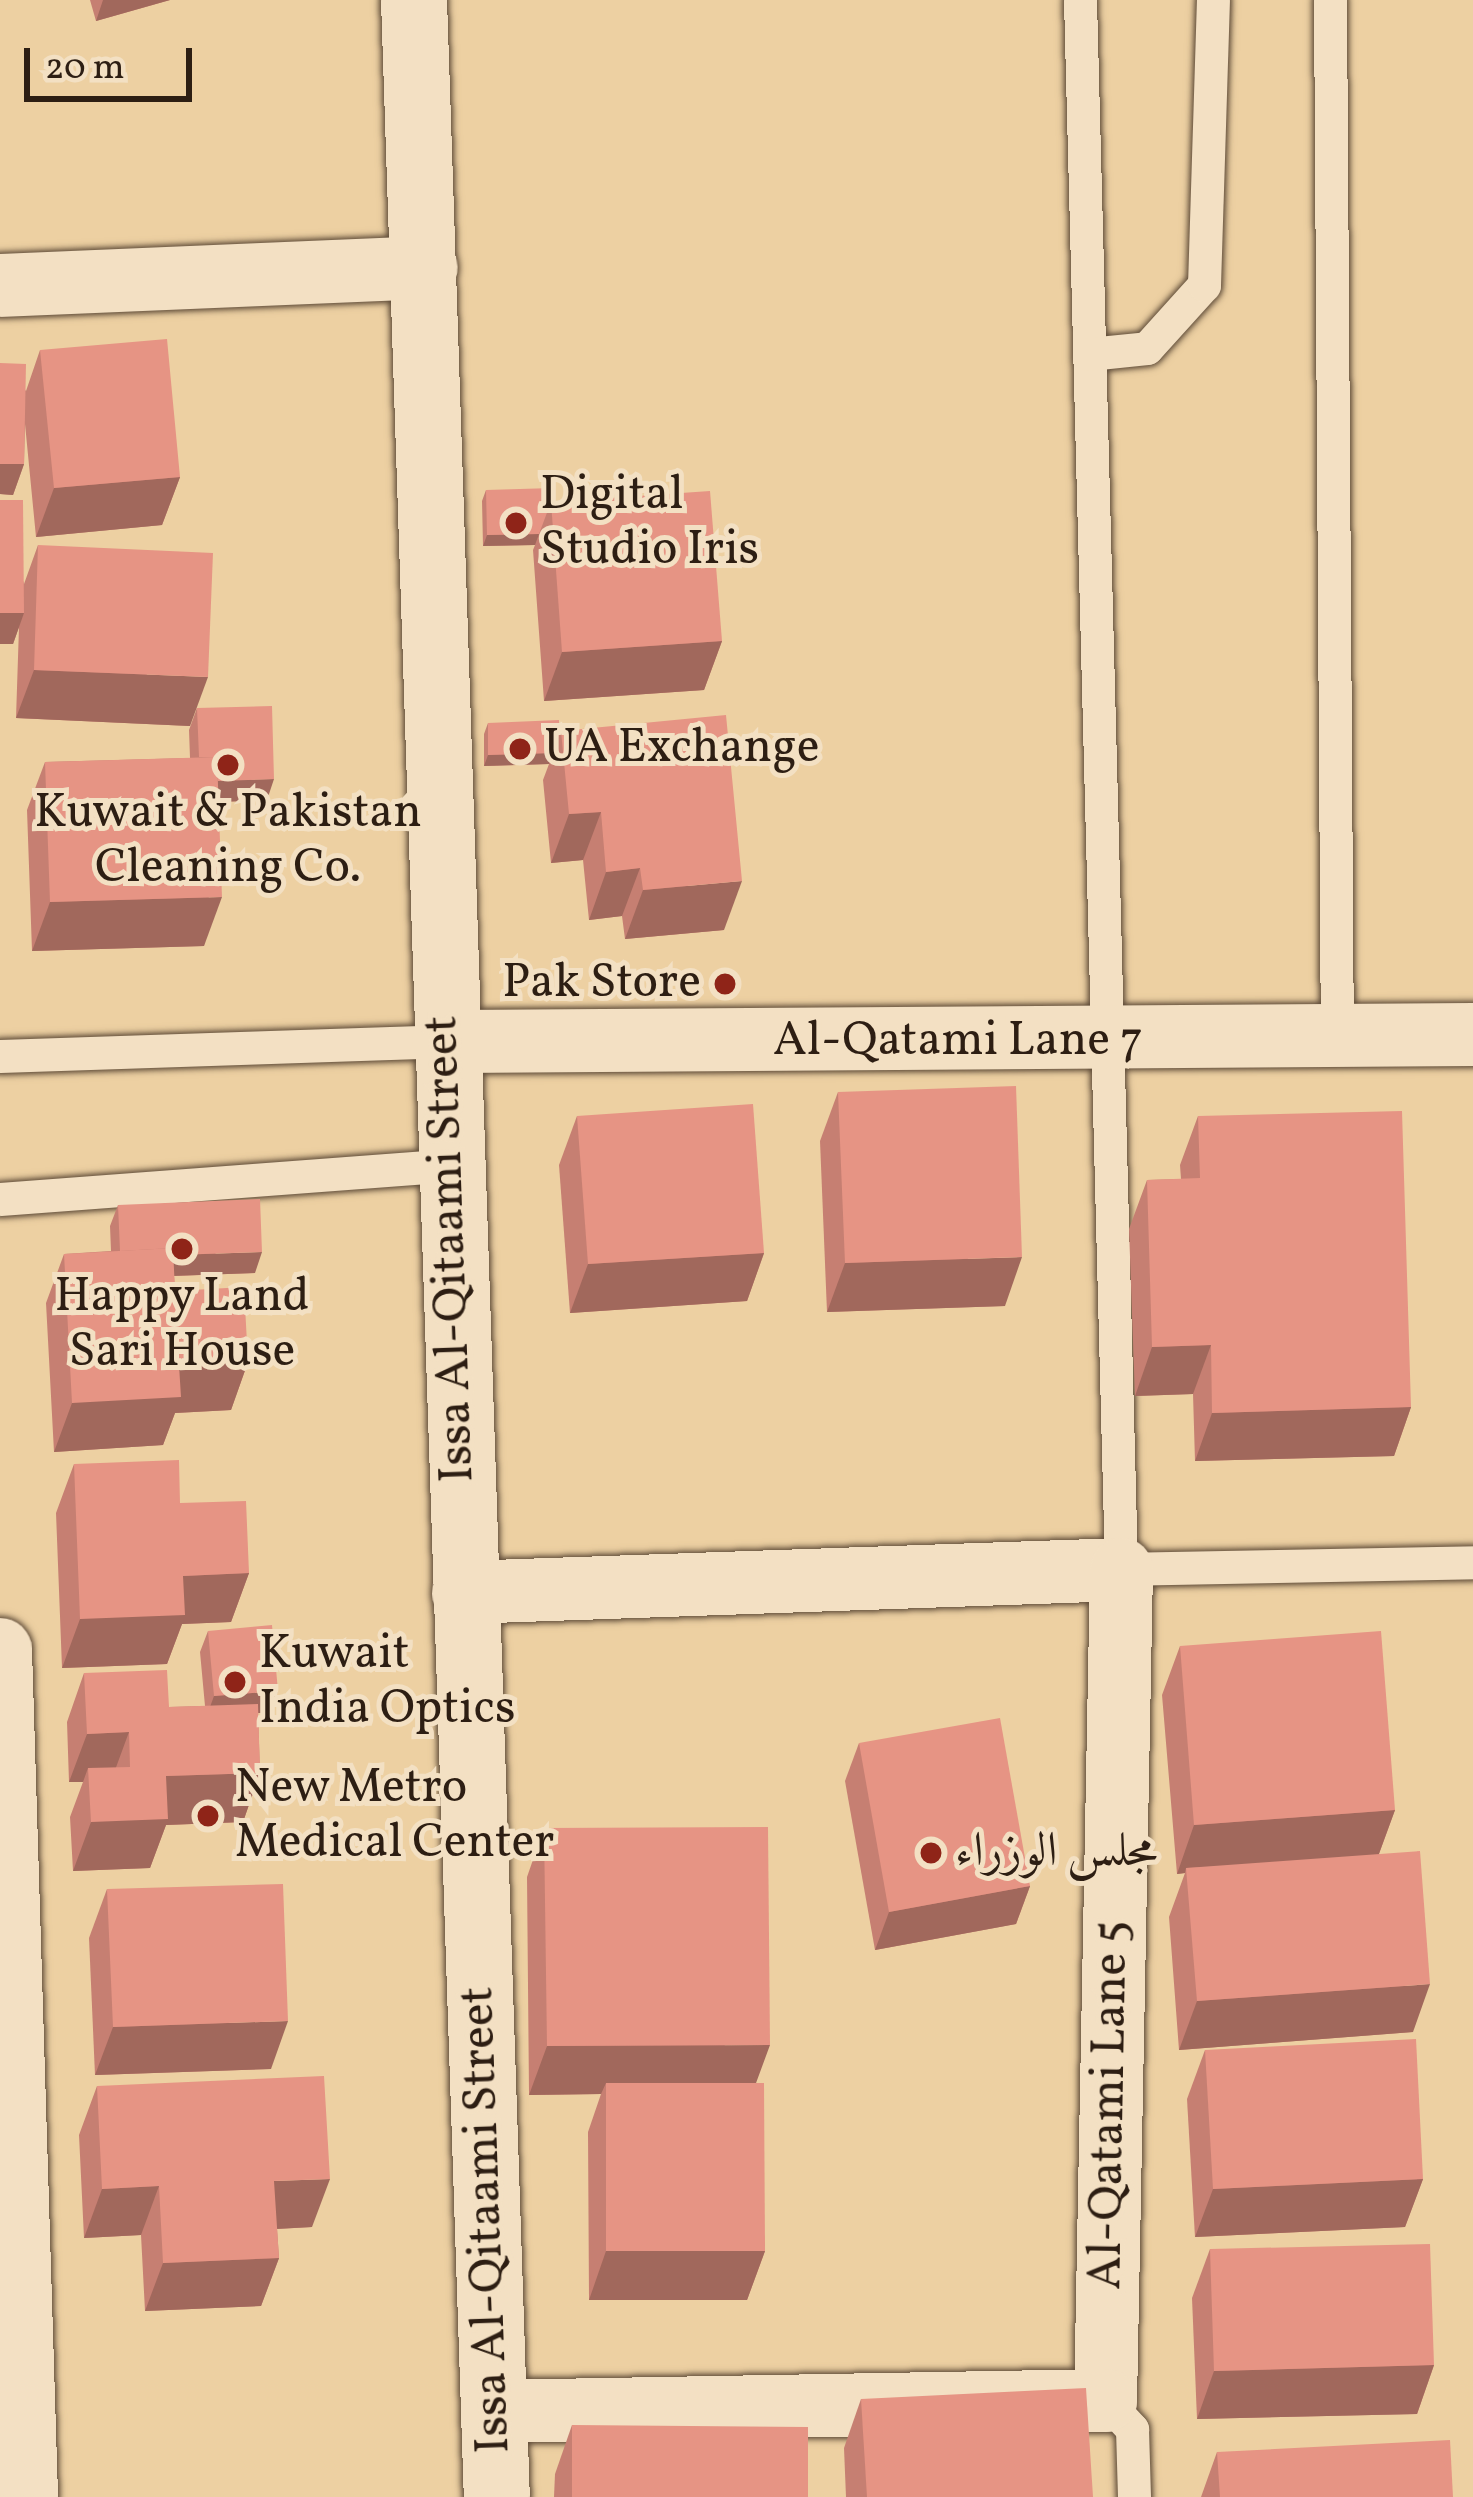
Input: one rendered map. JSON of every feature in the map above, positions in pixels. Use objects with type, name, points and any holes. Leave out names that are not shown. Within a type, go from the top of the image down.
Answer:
[{"type":"street","name":"Issa Al-Qitaami Street","points":[[414,0],[426,267],[447,1165],[497,2497]]},
{"type":"street","points":[[0,285],[426,267]]},
{"type":"street","name":"Al-Qatami Lane 7","points":[[443,1041],[1337,1043],[1473,1034]]},
{"type":"street","points":[[463,1592],[1121,1569]]},
{"type":"street","name":"Al-Qatami Lane 5","points":[[1105,2400],[1121,1569]]},
{"type":"street","points":[[0,1649],[26,2497]]},
{"type":"street","points":[[494,2410],[1105,2400]]},
{"type":"lane","points":[[1089,354],[1147,347],[1204,285],[1213,0]]},
{"type":"lane","points":[[1330,0],[1337,1043]]},
{"type":"lane","points":[[1082,1],[1121,1569],[1473,1562]]},
{"type":"lane","points":[[0,1056],[443,1041]]},
{"type":"lane","points":[[0,1199],[447,1165]]},
{"type":"lane","points":[[1105,2400],[1132,2429],[1134,2497]]},
{"type":"building","points":[[167,339],[180,477],[54,488],[40,350]]},
{"type":"building","points":[[0,363],[26,364],[24,464],[0,464]]},
{"type":"building","name":"Digital Studio Iris","points":[[553,488],[553,501],[539,534],[487,535],[486,490]]},
{"type":"building","points":[[710,491],[722,641],[562,652],[551,502]]},
{"type":"building","points":[[0,500],[23,500],[24,613],[0,613]]},
{"type":"building","points":[[38,545],[213,553],[208,677],[34,670]]},
{"type":"building","points":[[272,706],[274,779],[218,781],[217,757],[199,757],[197,708]]},
{"type":"building","points":[[726,715],[742,881],[643,890],[640,868],[606,872],[601,812],[569,814],[561,731]]},
{"type":"building","name":"UA Exchange","points":[[559,720],[553,753],[488,755],[488,723]]},
{"type":"building","points":[[217,757],[222,897],[50,902],[45,762]]},
{"type":"building","points":[[1016,1086],[1022,1257],[845,1263],[838,1092]]},
{"type":"building","points":[[753,1104],[764,1253],[588,1264],[577,1116]]},
{"type":"building","points":[[1402,1111],[1411,1407],[1212,1413],[1211,1345],[1152,1347],[1147,1180],[1200,1178],[1198,1116]]},
{"type":"building","points":[[260,1199],[262,1252],[173,1255],[173,1248],[120,1251],[118,1205]]},
{"type":"building","points":[[173,1248],[175,1291],[244,1287],[248,1362],[179,1365],[181,1397],[72,1403],[64,1254]]},
{"type":"building","points":[[179,1460],[180,1503],[246,1501],[249,1573],[183,1576],[185,1615],[80,1619],[74,1464]]},
{"type":"building","points":[[272,1625],[278,1691],[214,1696],[208,1631]]},
{"type":"building","points":[[1381,1631],[1395,1810],[1194,1825],[1180,1646]]},
{"type":"building","points":[[167,1670],[169,1707],[258,1704],[260,1773],[166,1776],[168,1819],[91,1822],[88,1768],[130,1767],[129,1732],[87,1734],[84,1673]]},
{"type":"building","name":"مجلس الوزراء","points":[[1000,1718],[1030,1886],[889,1912],[859,1743]]},
{"type":"building","points":[[768,1827],[770,2045],[547,2046],[544,1828]]},
{"type":"building","points":[[1420,1851],[1430,1984],[1197,2001],[1186,1868]]},
{"type":"building","points":[[283,1884],[288,2021],[113,2027],[107,1889]]},
{"type":"building","points":[[1416,2039],[1423,2179],[1213,2189],[1205,2050]]},
{"type":"building","points":[[324,2076],[330,2179],[274,2181],[279,2258],[163,2263],[159,2186],[102,2189],[97,2086]]},
{"type":"building","points":[[606,2083],[764,2083],[765,2251],[606,2251]]},
{"type":"building","points":[[1430,2244],[1434,2365],[1214,2371],[1210,2249]]},
{"type":"building","points":[[1086,2388],[1093,2497],[867,2497],[861,2399]]},
{"type":"building","points":[[572,2425],[808,2427],[808,2497],[572,2497]]},
{"type":"building","points":[[1450,2440],[1453,2497],[1220,2497],[1217,2452]]},
{"type":"place","name":"Digital Studio Iris","points":[[516,523]]},
{"type":"place","name":"UA Exchange","points":[[520,749]]},
{"type":"place","name":"Kuwait & Pakistan Cleaning Co.","points":[[228,765]]},
{"type":"place","name":"Pak Store","points":[[725,984]]},
{"type":"place","name":"Happy Land Sari House","points":[[182,1249]]},
{"type":"place","name":"Kuwait India Optics","points":[[235,1682]]},
{"type":"place","name":"New Metro Medical Center","points":[[208,1816]]},
{"type":"place","name":"مجلس الوزراء","points":[[931,1853]]}]
